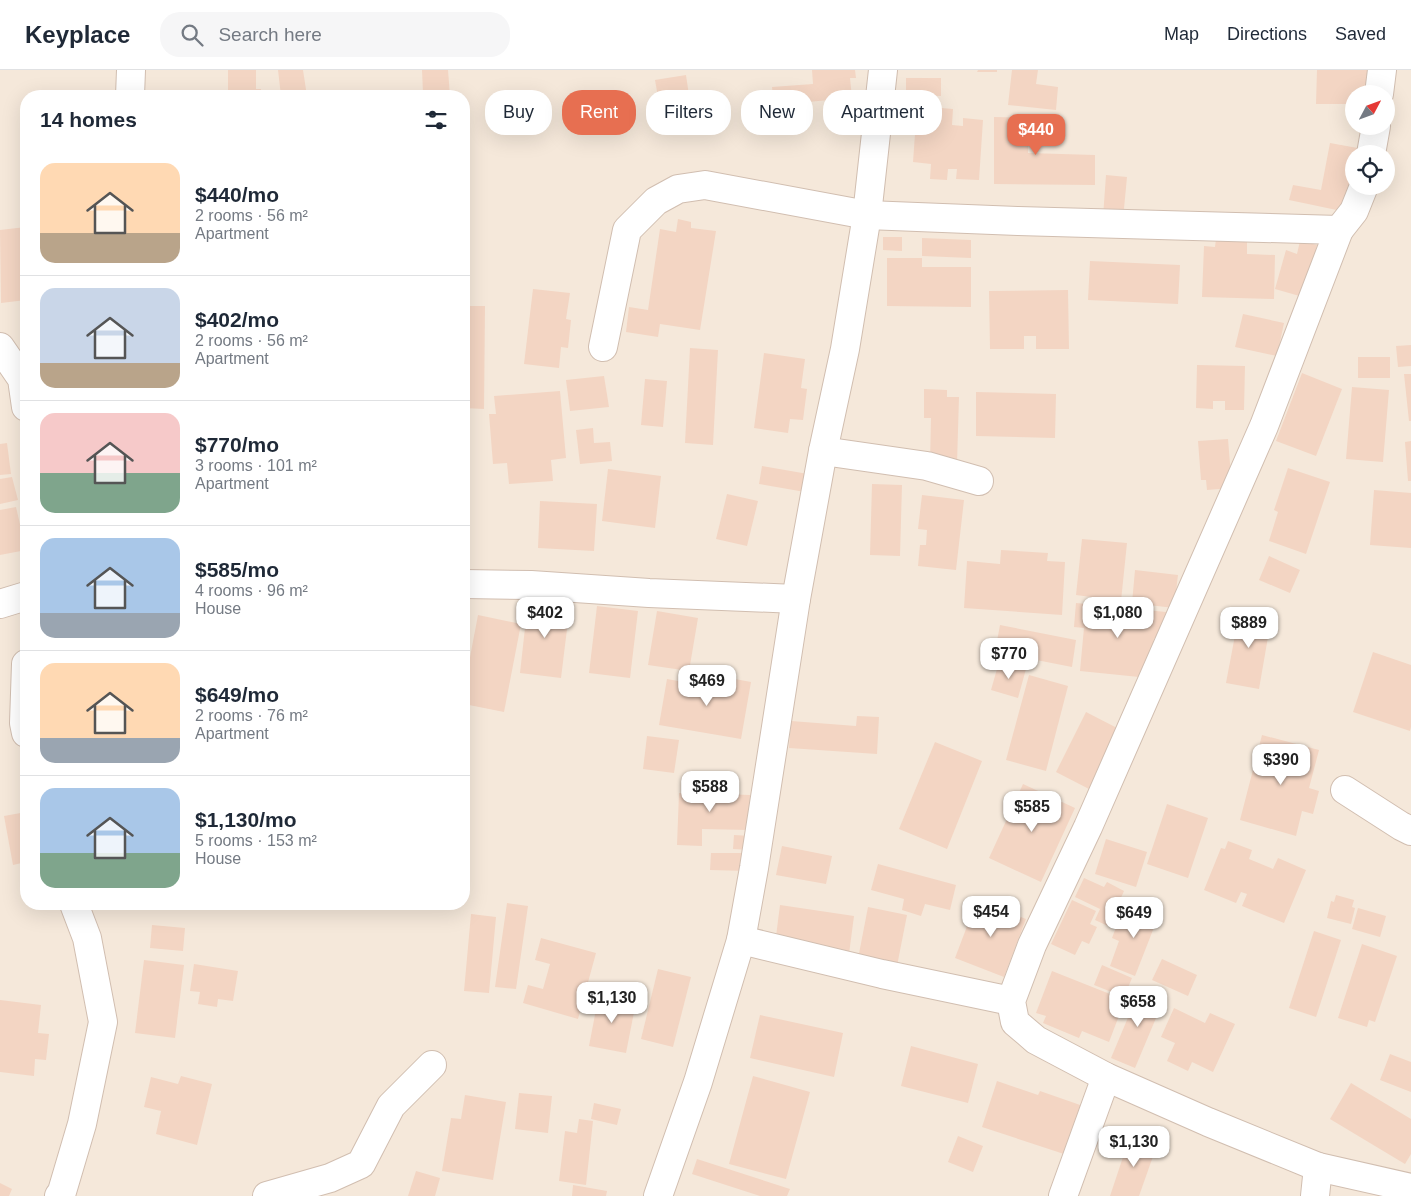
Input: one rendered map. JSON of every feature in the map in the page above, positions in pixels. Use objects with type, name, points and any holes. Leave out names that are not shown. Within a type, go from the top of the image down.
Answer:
[{"type":"street","points":[[130,90],[131,70]]},
{"type":"street","points":[[658,1196],[698,1082],[741,940],[796,599],[823,452],[845,349],[866,215],[883,70]]},
{"type":"street","points":[[1380,85],[1382,70]]},
{"type":"street","points":[[602,348],[627,230],[656,202],[678,189],[705,185],[866,215],[1339,230]]},
{"type":"street","points":[[1360,195],[1354,211],[1339,230],[1264,426],[1088,827],[1032,945],[1011,1001],[1015,1022],[1036,1040],[1106,1077],[1208,1122],[1318,1167],[1411,1188]]},
{"type":"street","points":[[0,347],[20,372]]},
{"type":"street","points":[[823,452],[927,466],[979,481]]},
{"type":"street","points":[[470,584],[531,585],[649,593],[796,599]]},
{"type":"street","points":[[0,604],[20,598]]},
{"type":"street","points":[[1345,790],[1411,831]]},
{"type":"street","points":[[60,1196],[82,1124],[103,1022],[87,938],[76,910]]},
{"type":"street","points":[[741,940],[882,974],[1011,1001]]},
{"type":"street","points":[[267,1196],[330,1178],[360,1164],[391,1106],[432,1064]]},
{"type":"street","points":[[1062,1196],[1106,1077]]},
{"type":"street","points":[[1315,1196],[1318,1167]]},
{"type":"shaded area","points":[[0,70],[1411,70],[1411,1196],[0,1196]]},
{"type":"building","points":[[228,70],[256,70],[256,89],[261,90],[228,90]]},
{"type":"building","points":[[278,70],[303,70],[306,90],[280,90]]},
{"type":"building","points":[[422,70],[448,70],[450,90],[423,90]]},
{"type":"building","points":[[812,70],[855,70],[856,78],[850,78],[851,90],[823,90],[823,101],[813,102],[813,90],[772,90],[772,87],[813,84]]},
{"type":"building","points":[[978,70],[997,70],[997,72],[977,72]]},
{"type":"building","points":[[1012,70],[1038,70],[1036,84],[1058,87],[1056,110],[1008,105]]},
{"type":"building","points":[[1317,70],[1367,70],[1367,85],[1345,85],[1345,104],[1316,104]]},
{"type":"building","points":[[686,75],[688,90],[657,90],[655,80]]},
{"type":"building","points":[[906,78],[941,78],[941,90],[906,90]]},
{"type":"building","points":[[942,108],[953,109],[952,125],[963,126],[963,118],[983,120],[979,180],[956,179],[957,169],[948,169],[947,180],[930,179],[931,164],[913,162],[915,135],[942,135]]},
{"type":"building","points":[[994,117],[1052,118],[1052,145],[1028,145],[1028,153],[1095,155],[1095,185],[994,184]]},
{"type":"building","points":[[1330,143],[1345,146],[1345,195],[1353,195],[1351,213],[1289,200],[1293,185],[1321,190]]},
{"type":"building","points":[[1106,175],[1127,177],[1123,219],[1103,217]]},
{"type":"building","points":[[678,219],[691,222],[691,228],[716,231],[700,330],[660,324],[658,337],[626,332],[629,307],[648,310],[660,229],[676,232]]},
{"type":"building","points":[[20,228],[20,301],[1,303],[0,230]]},
{"type":"building","points":[[883,237],[902,237],[902,251],[883,250]]},
{"type":"building","points":[[922,238],[971,240],[971,258],[922,256]]},
{"type":"building","points":[[1216,239],[1247,240],[1247,254],[1275,255],[1274,299],[1202,297],[1204,246],[1215,247]]},
{"type":"building","points":[[1300,241],[1317,245],[1303,297],[1275,289],[1286,250],[1297,254]]},
{"type":"building","points":[[887,258],[922,258],[922,267],[971,267],[971,307],[887,306]]},
{"type":"building","points":[[1090,261],[1180,265],[1178,304],[1088,300]]},
{"type":"building","points":[[533,289],[570,293],[566,319],[571,320],[568,348],[561,347],[559,368],[524,364]]},
{"type":"building","points":[[1068,290],[1069,349],[1036,349],[1036,336],[1024,336],[1024,349],[990,349],[989,291]]},
{"type":"building","points":[[470,306],[485,306],[484,409],[470,408]]},
{"type":"building","points":[[1243,314],[1284,323],[1277,356],[1235,347]]},
{"type":"building","points":[[1411,345],[1411,366],[1398,367],[1396,346]]},
{"type":"building","points":[[690,348],[718,350],[713,445],[685,443]]},
{"type":"building","points":[[764,353],[805,359],[801,388],[807,389],[803,420],[790,419],[788,433],[754,428]]},
{"type":"building","points":[[1358,357],[1390,357],[1390,378],[1358,378]]},
{"type":"building","points":[[1197,365],[1245,366],[1244,410],[1225,410],[1225,401],[1213,401],[1213,409],[1196,408]]},
{"type":"building","points":[[1302,373],[1342,389],[1316,456],[1276,441]]},
{"type":"building","points":[[1404,374],[1411,374],[1411,421],[1409,421]]},
{"type":"building","points":[[604,376],[609,407],[570,411],[566,380]]},
{"type":"building","points":[[645,379],[667,381],[663,427],[641,425]]},
{"type":"building","points":[[1352,387],[1389,390],[1383,462],[1346,459]]},
{"type":"building","points":[[924,389],[947,390],[947,397],[959,397],[957,464],[930,463],[931,418],[924,418]]},
{"type":"building","points":[[560,391],[566,458],[551,460],[553,481],[509,484],[507,463],[493,464],[489,414],[496,414],[494,396]]},
{"type":"building","points":[[976,392],[1056,394],[1055,438],[976,436]]},
{"type":"building","points":[[593,428],[594,443],[610,442],[612,461],[580,464],[576,430]]},
{"type":"building","points":[[1228,439],[1232,488],[1207,490],[1206,480],[1201,480],[1198,441]]},
{"type":"building","points":[[1411,441],[1411,481],[1408,481],[1405,442]]},
{"type":"building","points":[[7,443],[11,474],[0,475],[0,444]]},
{"type":"building","points":[[762,466],[808,474],[805,492],[759,484]]},
{"type":"building","points":[[1288,468],[1330,482],[1306,554],[1269,541],[1278,512],[1274,510]]},
{"type":"building","points":[[608,469],[661,476],[655,528],[602,521]]},
{"type":"building","points":[[12,477],[18,500],[0,504],[0,479]]},
{"type":"building","points":[[872,484],[902,485],[900,556],[870,555]]},
{"type":"building","points":[[1374,490],[1411,493],[1411,548],[1370,545]]},
{"type":"building","points":[[727,494],[758,501],[747,546],[716,539]]},
{"type":"building","points":[[922,495],[964,500],[956,570],[918,566],[920,545],[926,545],[927,530],[918,529]]},
{"type":"building","points":[[540,501],[597,504],[594,551],[538,548]]},
{"type":"building","points":[[16,507],[20,524],[20,551],[0,555],[0,510]]},
{"type":"building","points":[[1082,539],[1127,543],[1121,601],[1076,595]]},
{"type":"building","points":[[1001,550],[1048,553],[1047,561],[1065,562],[1062,615],[964,608],[967,561],[1000,564]]},
{"type":"building","points":[[1269,556],[1300,570],[1290,593],[1259,580]]},
{"type":"building","points":[[1135,570],[1178,575],[1174,608],[1132,603]]},
{"type":"building","points":[[528,601],[570,605],[561,678],[520,673]]},
{"type":"building","points":[[1076,603],[1166,612],[1164,639],[1154,638],[1149,678],[1080,671],[1084,628],[1074,627]]},
{"type":"building","points":[[597,606],[638,611],[630,678],[589,673]]},
{"type":"building","points":[[1240,609],[1272,614],[1259,689],[1226,683]]},
{"type":"building","points":[[657,611],[698,618],[689,671],[648,665]]},
{"type":"building","points":[[478,615],[521,624],[504,712],[470,705],[470,657]]},
{"type":"building","points":[[1000,625],[1076,640],[1072,667],[995,652]]},
{"type":"building","points":[[1373,652],[1411,665],[1410,731],[1353,712]]},
{"type":"building","points":[[999,662],[1026,669],[1018,698],[991,690]]},
{"type":"building","points":[[1029,675],[1068,686],[1046,771],[1006,760]]},
{"type":"building","points":[[719,676],[751,682],[741,739],[659,725],[667,679],[717,688]]},
{"type":"building","points":[[1086,712],[1119,729],[1089,789],[1056,772]]},
{"type":"building","points":[[857,716],[879,717],[877,754],[789,748],[791,721],[856,726]]},
{"type":"building","points":[[1262,735],[1319,750],[1309,788],[1319,791],[1313,814],[1302,811],[1296,836],[1240,820]]},
{"type":"building","points":[[647,736],[679,740],[674,773],[643,769]]},
{"type":"building","points":[[935,742],[982,761],[947,849],[899,829]]},
{"type":"building","points":[[691,783],[722,784],[722,794],[750,795],[749,830],[702,829],[702,846],[677,845],[679,793],[691,793]]},
{"type":"building","points":[[1023,784],[1075,808],[1041,882],[989,858]]},
{"type":"building","points":[[1167,804],[1208,818],[1188,878],[1147,864]]},
{"type":"building","points":[[20,813],[20,863],[13,865],[4,816]]},
{"type":"building","points":[[734,835],[751,836],[751,850],[733,849]]},
{"type":"building","points":[[1106,839],[1147,852],[1136,887],[1095,874]]},
{"type":"building","points":[[1228,841],[1252,850],[1249,859],[1273,869],[1278,858],[1306,870],[1284,923],[1242,906],[1247,894],[1241,892],[1236,903],[1204,890],[1221,848],[1225,849]]},
{"type":"building","points":[[782,846],[832,856],[826,884],[776,875]]},
{"type":"building","points":[[711,853],[747,853],[747,871],[710,870]]},
{"type":"building","points":[[878,864],[956,885],[950,910],[925,904],[921,916],[902,910],[904,899],[871,890]]},
{"type":"building","points":[[1084,878],[1104,887],[1107,882],[1124,891],[1108,926],[1095,920],[1100,909],[1075,897]]},
{"type":"building","points":[[1336,895],[1354,900],[1352,907],[1355,908],[1351,924],[1327,918],[1331,901],[1334,902]]},
{"type":"building","points":[[977,900],[1026,919],[1004,977],[955,958]]},
{"type":"building","points":[[1072,900],[1096,911],[1090,924],[1097,927],[1089,944],[1082,941],[1075,955],[1051,944]]},
{"type":"building","points":[[507,903],[528,906],[516,989],[495,987]]},
{"type":"building","points":[[1135,903],[1160,912],[1135,976],[1110,966],[1119,941],[1112,938],[1118,922],[1126,925]]},
{"type":"building","points":[[780,905],[854,916],[849,954],[775,944]]},
{"type":"building","points":[[868,907],[907,915],[896,971],[857,964]]},
{"type":"building","points":[[1358,908],[1386,916],[1380,937],[1352,929]]},
{"type":"building","points":[[471,914],[496,917],[489,993],[464,991]]},
{"type":"building","points":[[152,925],[185,928],[183,951],[150,948]]},
{"type":"building","points":[[1314,931],[1341,940],[1316,1017],[1289,1008]]},
{"type":"building","points":[[541,938],[596,953],[578,1019],[523,1003],[528,985],[543,989],[550,964],[535,960]]},
{"type":"building","points":[[1362,944],[1397,956],[1375,1022],[1369,1020],[1367,1027],[1338,1018]]},
{"type":"building","points":[[1162,959],[1197,975],[1188,996],[1152,980]]},
{"type":"building","points":[[144,960],[184,965],[175,1038],[135,1033]]},
{"type":"building","points":[[194,964],[238,971],[233,1001],[218,999],[217,1007],[198,1004],[200,992],[190,991]]},
{"type":"building","points":[[1102,965],[1132,978],[1124,997],[1094,985]]},
{"type":"building","points":[[658,969],[691,977],[673,1047],[641,1039]]},
{"type":"building","points":[[1052,971],[1125,1000],[1109,1042],[1082,1031],[1079,1038],[1043,1023],[1046,1016],[1036,1013]]},
{"type":"building","points":[[1140,989],[1164,999],[1135,1068],[1111,1058]]},
{"type":"building","points":[[599,994],[636,1002],[626,1053],[589,1046]]},
{"type":"building","points":[[0,1000],[41,1005],[38,1033],[49,1034],[46,1060],[35,1059],[34,1076],[0,1072]]},
{"type":"building","points":[[1174,1008],[1205,1023],[1210,1013],[1235,1024],[1213,1072],[1192,1062],[1188,1071],[1167,1061],[1175,1043],[1161,1037]]},
{"type":"building","points":[[760,1015],[843,1033],[834,1077],[750,1058]]},
{"type":"building","points":[[911,1046],[978,1064],[968,1103],[901,1086]]},
{"type":"building","points":[[1390,1054],[1411,1062],[1411,1092],[1380,1080]]},
{"type":"building","points":[[181,1076],[212,1084],[197,1145],[156,1134],[161,1111],[144,1107],[151,1077],[178,1084]]},
{"type":"building","points":[[753,1076],[810,1092],[786,1179],[729,1164]]},
{"type":"building","points":[[997,1081],[1038,1095],[1040,1091],[1083,1106],[1067,1155],[982,1127]]},
{"type":"building","points":[[1351,1083],[1411,1119],[1411,1154],[1405,1164],[1330,1119]]},
{"type":"building","points":[[519,1093],[552,1096],[548,1133],[515,1129]]},
{"type":"building","points":[[465,1095],[506,1102],[493,1180],[442,1171],[451,1118],[461,1119]]},
{"type":"building","points":[[594,1103],[621,1109],[617,1125],[591,1119]]},
{"type":"building","points":[[579,1119],[593,1121],[586,1185],[559,1181],[565,1131],[577,1133]]},
{"type":"building","points":[[958,1136],[983,1146],[973,1172],[948,1162]]},
{"type":"building","points":[[1130,1136],[1157,1145],[1139,1196],[1110,1196]]},
{"type":"building","points":[[697,1159],[790,1189],[787,1196],[760,1196],[692,1174]]},
{"type":"building","points":[[416,1171],[440,1178],[435,1196],[408,1196]]},
{"type":"building","points":[[0,1183],[12,1189],[9,1196],[0,1196]]},
{"type":"building","points":[[573,1185],[607,1191],[606,1196],[572,1196]]}]
